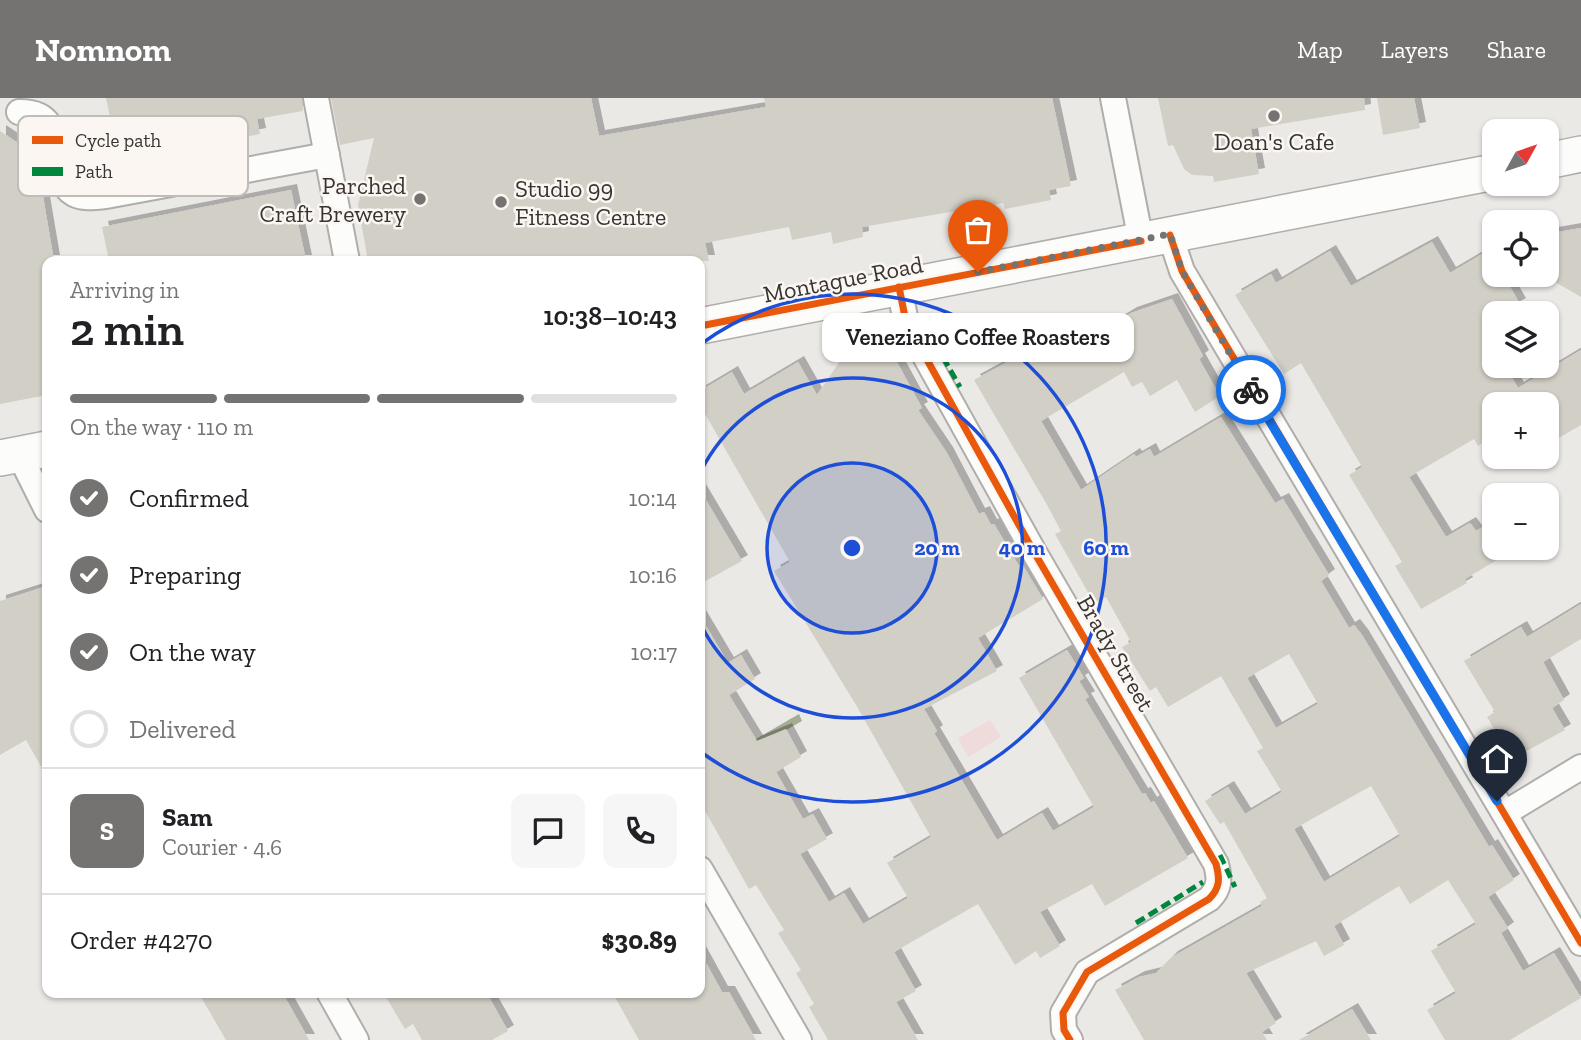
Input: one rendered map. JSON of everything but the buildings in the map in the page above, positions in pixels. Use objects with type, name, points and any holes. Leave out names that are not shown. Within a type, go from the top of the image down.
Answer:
[{"type":"street","points":[[316,98],[346,256]]},
{"type":"street","points":[[1114,98],[1156,237],[1182,271],[1581,943]]},
{"type":"street","points":[[19,112],[40,116]]},
{"type":"street","points":[[1559,159],[1581,154]]},
{"type":"street","points":[[248,170],[327,155]]},
{"type":"street","name":"Montague Road","points":[[705,325],[1482,174]]},
{"type":"street","points":[[82,196],[106,196]]},
{"type":"street","name":"Brady Street","points":[[899,287],[906,322],[1034,552],[1216,864],[1219,876],[1217,891],[1209,899],[1087,972],[1063,1013],[1064,1030],[1070,1040]]},
{"type":"street","points":[[22,454],[42,499]]},
{"type":"street","points":[[1505,813],[1581,767]]},
{"type":"street","points":[[705,878],[799,1040]]},
{"type":"street","points":[[332,998],[356,1040]]},
{"type":"shaded area","points":[[990,720],[1001,737],[968,757],[958,738]]},
{"type":"water","points":[[799,714],[802,721],[746,753],[742,747]]},
{"type":"marked path","points":[[936,316],[931,336],[960,387]]},
{"type":"marked path","points":[[1220,855],[1235,887]]},
{"type":"marked path","points":[[1136,923],[1203,882]]},
{"type":"cycle path","points":[[1170,235],[1182,271],[1581,943]]},
{"type":"cycle path","points":[[705,325],[1141,241]]},
{"type":"cycle path","points":[[899,287],[906,322],[1034,552],[1216,864],[1217,887],[1209,899],[1087,972],[1063,1013],[1064,1030],[1070,1040]]},
{"type":"way so far","points":[[978,272],[1170,234],[1182,271],[1251,390]]},
{"type":"place","name":"Doan's Cafe","points":[[1274,116]]},
{"type":"place","name":"Parched Craft Brewery","points":[[420,199]]},
{"type":"place","name":"Studio 99 Fitness Centre","points":[[501,202]]},
{"type":"place","name":"Veneziano Coffee Roasters","points":[[978,272]]},
{"type":"route","points":[[1251,390],[1497,801]]}]
